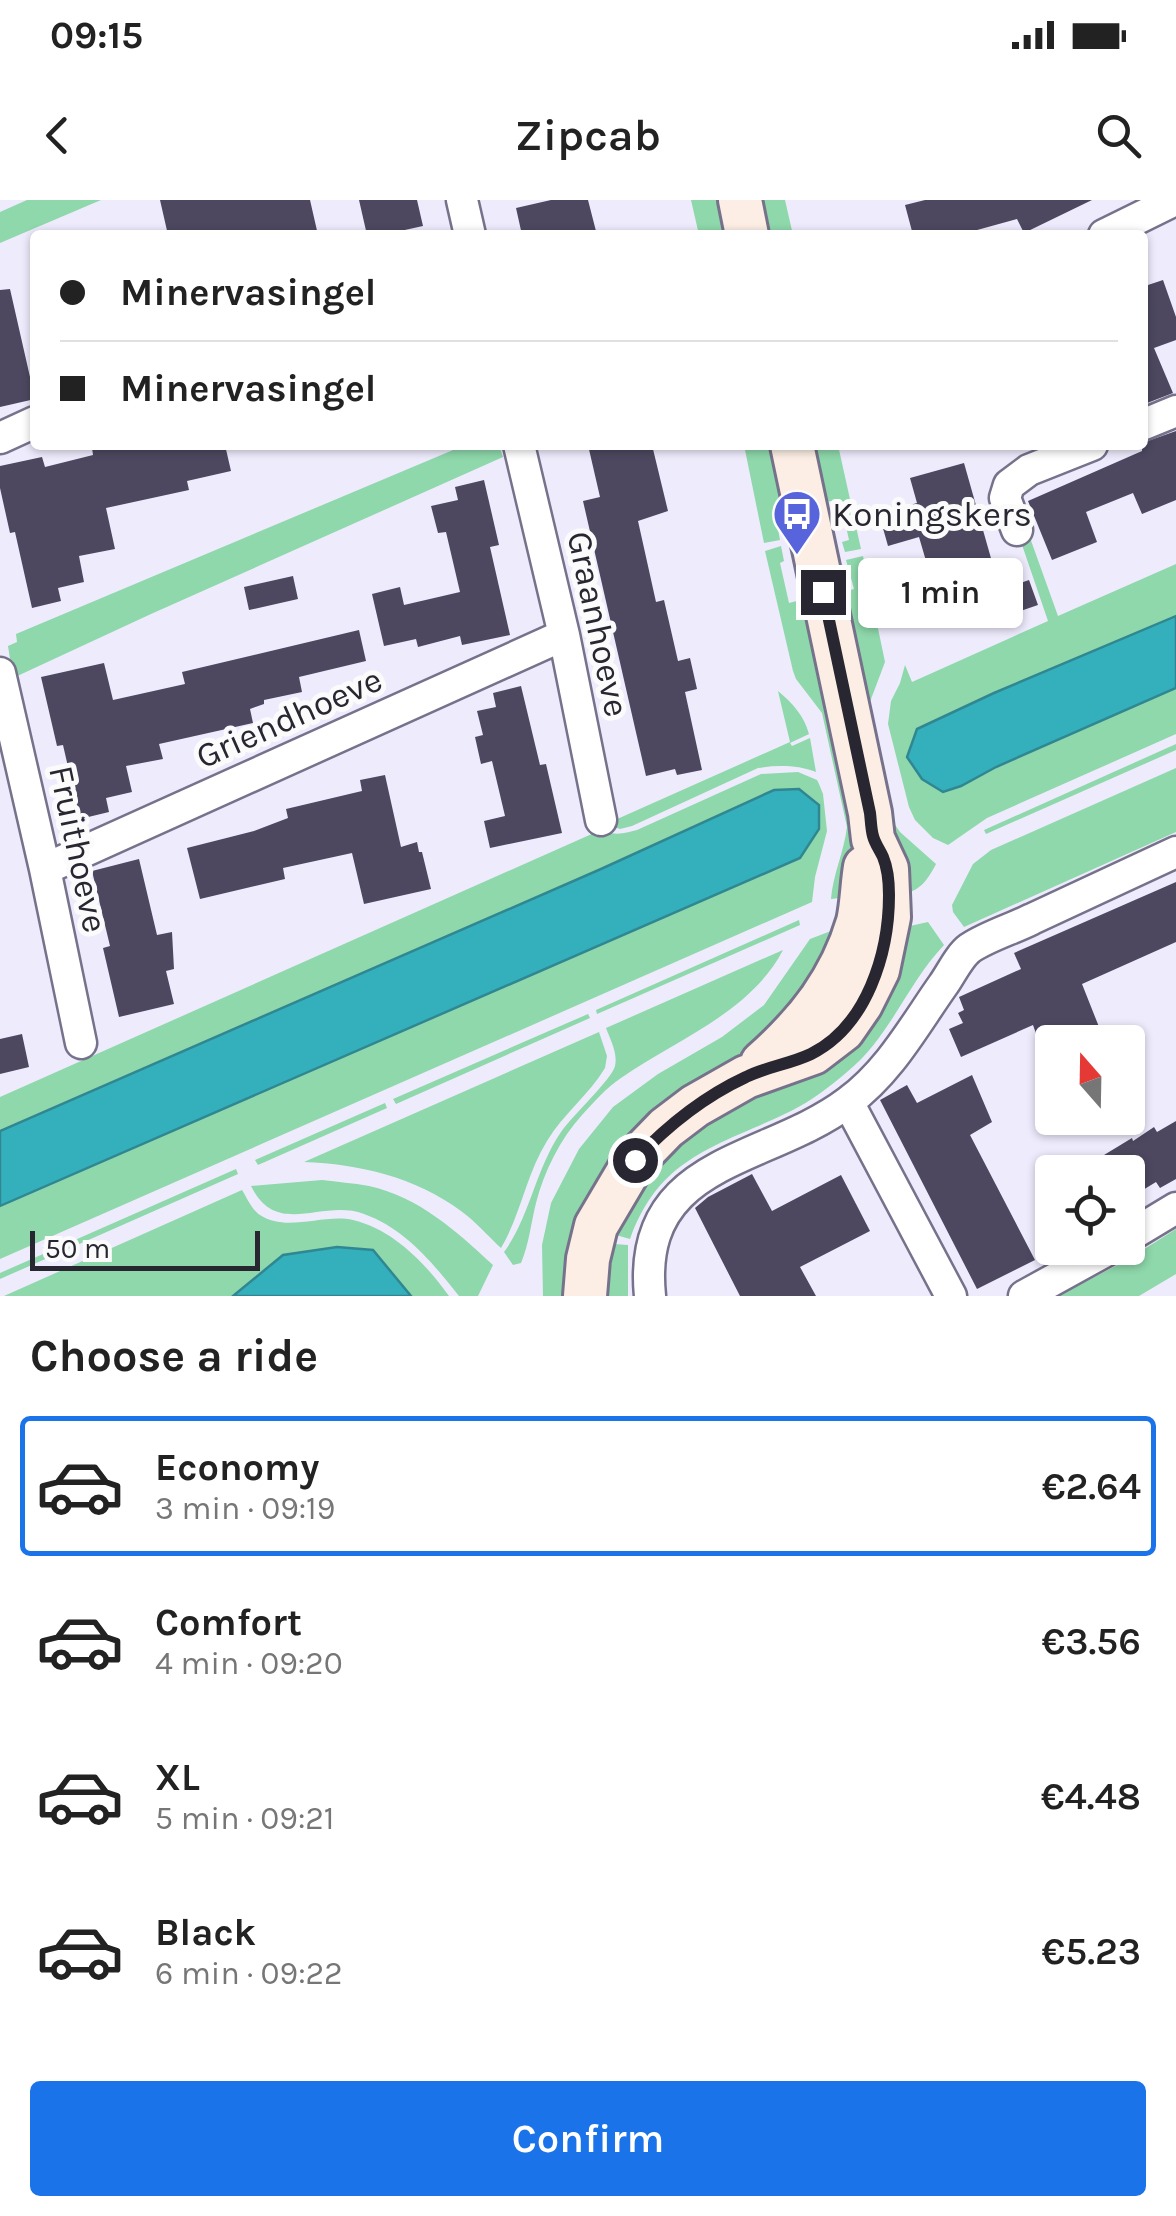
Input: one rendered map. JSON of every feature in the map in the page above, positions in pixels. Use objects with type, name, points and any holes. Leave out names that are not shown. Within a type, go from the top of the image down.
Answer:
[{"type":"street","points":[[462,200],[468,230]]},
{"type":"street","points":[[740,200],[746,230]]},
{"type":"street","points":[[1114,230],[1175,200]]},
{"type":"street","points":[[1148,422],[1176,411]]},
{"type":"street","points":[[0,438],[30,424]]},
{"type":"street","name":"Graanhoeve","points":[[520,450],[564,635],[601,820]]},
{"type":"street","points":[[585,1296],[596,1226],[635,1160],[666,1128],[694,1106],[746,1076],[800,1027],[836,977],[858,920],[873,839],[870,813],[793,450]]},
{"type":"street","points":[[1017,530],[1005,498],[1008,484],[1029,470],[1079,450]]},
{"type":"street","name":"Griendhoeve","points":[[45,869],[564,635]]},
{"type":"street","name":"Fruithoeve","points":[[0,673],[80,1042]]},
{"type":"street","points":[[650,1296],[652,1237],[670,1203],[711,1172],[810,1126],[848,1102],[882,1072],[968,950],[1176,852]]},
{"type":"street","points":[[848,1102],[951,1296]]},
{"type":"street","points":[[1145,1227],[1176,1208]]},
{"type":"street","points":[[1024,1296],[1080,1265]]},
{"type":"green space","points":[[27,200],[101,200],[0,243],[0,212]]},
{"type":"green space","points":[[691,200],[723,200],[729,230],[698,230]]},
{"type":"green space","points":[[755,200],[785,200],[792,230],[761,230]]},
{"type":"green space","points":[[453,450],[501,450],[503,457],[13,678],[8,646],[17,642],[16,634]]},
{"type":"green space","points":[[745,450],[775,450],[789,510],[775,513],[780,540],[764,543]]},
{"type":"green space","points":[[807,450],[839,450],[861,549],[845,552],[842,542],[849,540],[840,499],[818,504]]},
{"type":"green space","points":[[1029,535],[1058,616],[1176,564],[1176,616],[917,729],[907,757],[922,779],[943,791],[961,786],[1176,688],[1176,734],[987,818],[948,845],[933,838],[915,820],[909,807],[888,724],[891,701],[905,665],[912,682],[1048,621],[1020,539]]},
{"type":"green space","points":[[781,546],[784,561],[780,563],[789,603],[808,598],[853,818],[854,866],[849,897],[831,899],[847,827],[822,713],[793,671],[765,551]]},
{"type":"green space","points":[[863,556],[885,662],[868,707],[839,593],[854,589],[846,560]]},
{"type":"green space","points":[[778,691],[797,710],[809,734],[790,743],[792,746],[810,738],[816,772],[787,766],[758,768],[632,826],[620,829],[606,824],[790,742]]},
{"type":"green space","points":[[1176,744],[1176,750],[986,834],[984,830]]},
{"type":"green space","points":[[1176,768],[1176,832],[964,927],[953,912],[952,905],[973,864],[991,850]]},
{"type":"green space","points":[[798,772],[819,784],[827,831],[812,902],[0,1259],[0,1206],[800,858],[819,829],[819,805],[774,790],[0,1131],[0,1097],[603,829],[615,834],[637,830],[761,774]]},
{"type":"green space","points":[[887,813],[900,832],[936,864],[922,885],[906,893],[899,894]]},
{"type":"green space","points":[[799,920],[800,925],[597,1014],[596,1010]]},
{"type":"green space","points":[[928,922],[944,945],[862,1058],[806,1103],[716,1145],[675,1171],[658,1188],[630,1239],[616,1235],[626,1206],[658,1162],[901,928]]},
{"type":"green space","points":[[831,931],[840,932],[816,982],[753,1047],[646,1115],[623,1139],[582,1206],[569,1259],[569,1296],[543,1296],[542,1245],[551,1203],[579,1149],[613,1107],[658,1074],[722,1037],[764,1005],[810,939]]},
{"type":"green space","points":[[783,950],[769,972],[732,1008],[616,1082],[582,1115],[548,1168],[524,1256],[521,1263],[513,1265],[504,1252],[552,1147],[615,1066],[615,1051],[606,1028]]},
{"type":"green space","points":[[588,1014],[590,1018],[396,1104],[393,1099]]},
{"type":"green space","points":[[599,1032],[607,1056],[605,1068],[547,1141],[501,1248],[466,1215],[425,1189],[366,1169],[304,1162]]},
{"type":"green space","points":[[385,1103],[387,1108],[258,1165],[255,1160]]},
{"type":"green space","points":[[236,1169],[238,1174],[0,1279],[0,1273]]},
{"type":"green space","points":[[322,1180],[387,1191],[436,1217],[493,1265],[478,1296],[459,1296],[417,1248],[378,1220],[348,1210],[287,1214],[262,1202],[251,1186]]},
{"type":"green space","points":[[242,1190],[255,1210],[271,1220],[353,1220],[382,1231],[419,1260],[449,1296],[411,1296],[373,1250],[283,1255],[232,1296],[4,1296]]},
{"type":"green space","points":[[1176,1229],[1176,1274],[1139,1296],[1058,1296],[1117,1265],[1145,1265],[1145,1249]]},
{"type":"green space","points":[[614,1244],[628,1245],[628,1296],[607,1296]]},
{"type":"water","points":[[1176,616],[1176,688],[943,792],[922,779],[907,757],[917,729]]},
{"type":"water","points":[[799,789],[819,805],[819,829],[800,858],[0,1206],[0,1131],[774,790]]},
{"type":"water","points":[[337,1247],[373,1250],[411,1296],[233,1296],[283,1255]]},
{"type":"building","points":[[160,200],[310,200],[317,230],[167,230]]},
{"type":"building","points":[[359,200],[417,200],[423,226],[366,230]]},
{"type":"building","points":[[551,200],[588,200],[596,230],[521,230],[516,208]]},
{"type":"building","points":[[925,200],[1092,200],[1030,230],[1022,230],[1017,219],[977,230],[912,230],[905,205]]},
{"type":"building","points":[[1163,280],[1176,317],[1176,340],[1154,348],[1173,393],[1148,403],[1148,285]]},
{"type":"building","points":[[10,289],[30,377],[30,400],[0,407],[0,290]]},
{"type":"building","points":[[1176,431],[1176,500],[1142,514],[1133,493],[1086,512],[1097,542],[1052,560],[1028,501],[1148,450],[1148,441]]},
{"type":"building","points":[[92,450],[226,450],[231,471],[187,481],[189,490],[106,508],[115,549],[79,556],[84,582],[58,588],[61,601],[32,608],[15,532],[10,533],[0,488],[0,466],[42,457],[45,467],[93,455]]},
{"type":"building","points":[[589,450],[653,450],[668,511],[638,521],[656,602],[664,600],[678,661],[690,658],[697,689],[685,692],[702,770],[677,775],[675,769],[646,776],[583,501],[600,497]]},
{"type":"building","points":[[964,463],[1000,590],[1029,580],[1038,605],[974,627],[954,568],[931,578],[919,537],[888,546],[879,514],[917,503],[910,478]]},
{"type":"building","points":[[484,480],[499,545],[490,547],[510,635],[462,645],[460,636],[418,647],[416,639],[384,646],[372,594],[400,587],[404,605],[460,592],[446,532],[438,533],[431,506],[458,500],[455,487]]},
{"type":"building","points":[[293,576],[298,599],[249,610],[244,587]]},
{"type":"building","points":[[359,630],[366,661],[299,677],[302,692],[264,700],[264,704],[250,709],[253,723],[159,744],[163,759],[126,766],[132,792],[106,798],[109,812],[80,819],[63,745],[57,746],[41,677],[104,663],[113,700],[185,684],[182,672]]},
{"type":"building","points":[[521,686],[540,765],[546,764],[562,833],[490,848],[484,821],[505,816],[492,761],[481,764],[475,737],[483,735],[477,711],[496,707],[493,693]]},
{"type":"building","points":[[385,775],[401,847],[417,842],[431,889],[364,904],[352,853],[283,868],[285,879],[200,899],[187,848],[254,831],[288,818],[286,809],[362,791],[360,780]]},
{"type":"building","points":[[139,859],[157,935],[172,932],[174,969],[166,971],[174,1004],[119,1017],[103,948],[110,946],[92,871]]},
{"type":"building","points":[[1176,882],[1176,942],[1082,984],[1098,1025],[1035,1025],[1035,1031],[1033,1025],[961,1057],[949,1029],[963,1023],[958,1013],[964,1010],[959,997],[1021,969],[1014,953]]},
{"type":"building","points":[[22,1034],[29,1067],[0,1074],[0,1039]]},
{"type":"building","points":[[972,1075],[992,1122],[970,1135],[1035,1260],[977,1289],[880,1100],[907,1085],[917,1103]]},
{"type":"building","points":[[1176,1121],[1176,1179],[1160,1188],[1156,1182],[1145,1189],[1145,1155],[1104,1155],[1154,1127],[1157,1132]]},
{"type":"building","points":[[752,1174],[772,1211],[841,1175],[870,1231],[800,1267],[816,1296],[740,1296],[695,1208]]},
{"type":"place","name":"Koningskers","points":[[797,556]]},
{"type":"route","points":[[635,1160],[694,1106],[746,1076],[813,1053],[843,1030],[878,970],[888,917],[887,869],[873,839],[823,592]]}]
